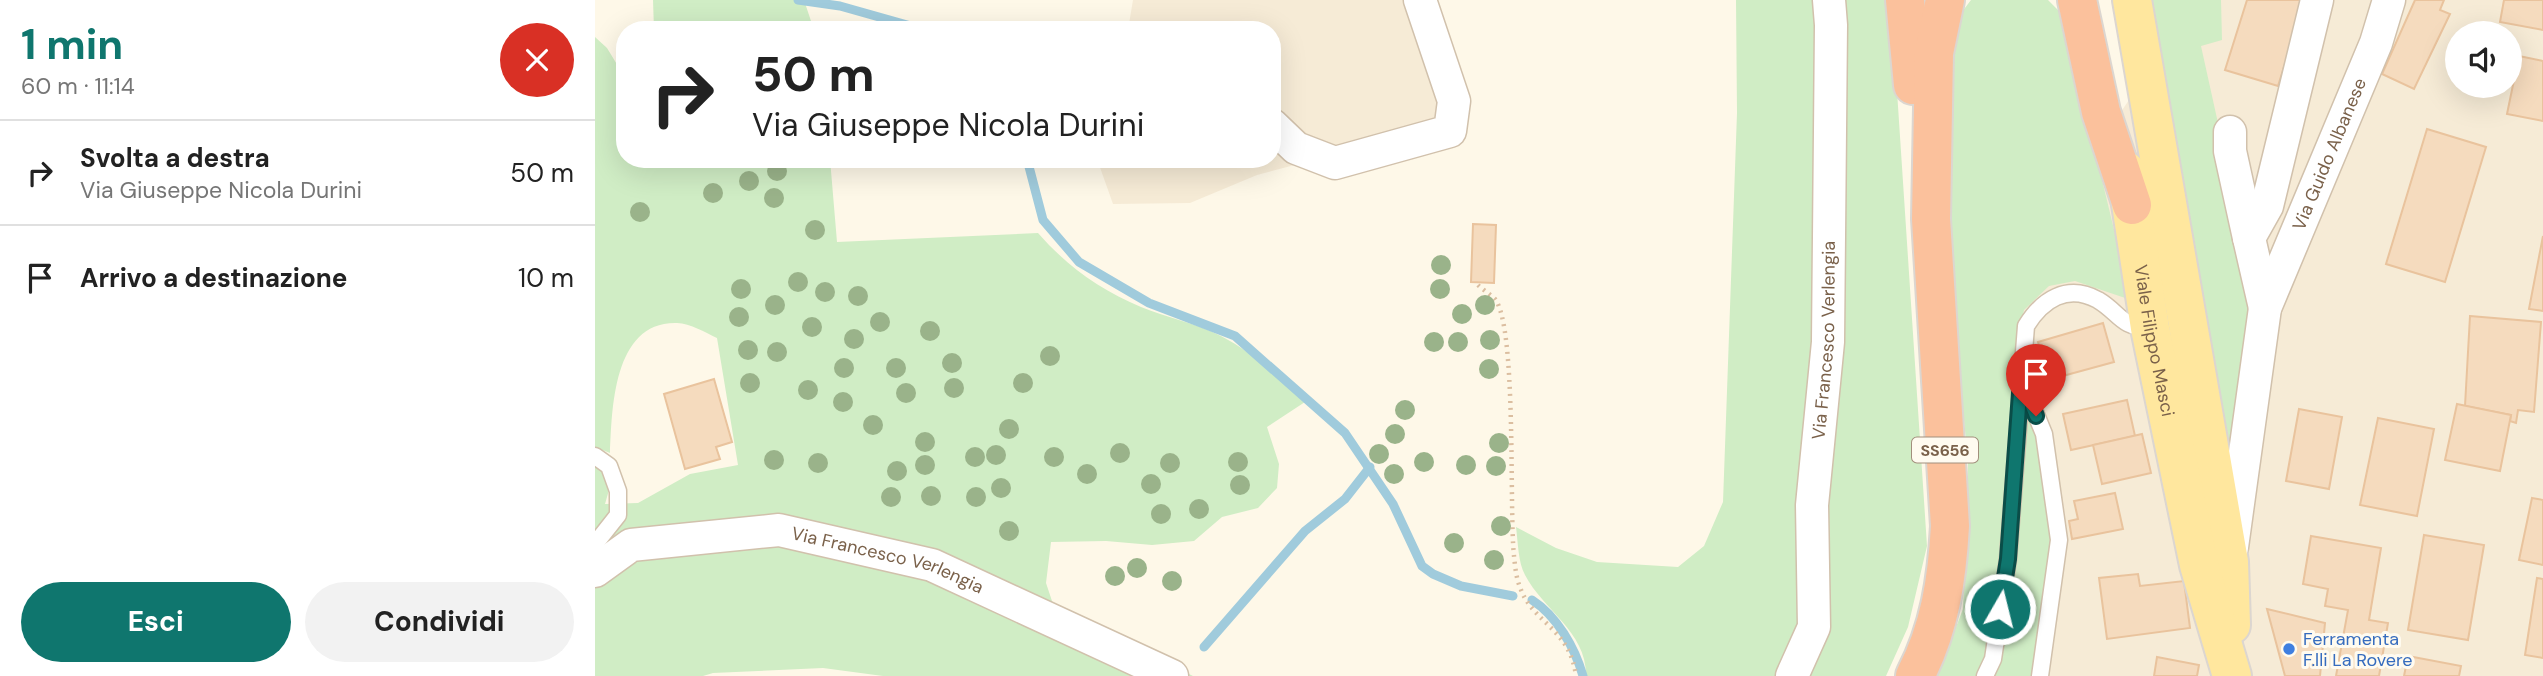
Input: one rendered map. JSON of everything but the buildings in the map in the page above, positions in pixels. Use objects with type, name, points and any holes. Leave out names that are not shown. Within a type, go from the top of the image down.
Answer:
[{"type":"highway","name":"SS656","points":[[1915,676],[1938,620],[1947,575],[1950,526],[1931,219],[1934,53],[1945,0]]},
{"type":"highway","points":[[2077,0],[2101,112],[2132,205]]},
{"type":"highway","name":"SS656","points":[[1910,12],[1917,132],[1931,219]]},
{"type":"main road","name":"Viale Filippo Masci","points":[[2095,0],[2132,205],[2166,345],[2199,565],[2228,670]]},
{"type":"main road","name":"Viale Filippo Masci","points":[[2132,0],[2229,562],[2228,670]]},
{"type":"street","points":[[1281,134],[1296,148],[1335,163],[1450,131],[1454,101],[1420,0]]},
{"type":"street","name":"Via Francesco Verlengia","points":[[1792,676],[1814,627],[1812,505],[1828,342],[1831,39],[1829,0]]},
{"type":"street","points":[[2249,239],[2267,206],[2317,0]]},
{"type":"street","name":"Via Guido Albanese","points":[[2229,562],[2265,308],[2376,43],[2389,0]]},
{"type":"street","points":[[2230,132],[2230,151],[2249,239]]},
{"type":"street","name":"Via Guido Albanese","points":[[2249,239],[2265,308]]},
{"type":"street","name":"Via Francesco Verlengia","points":[[595,571],[631,544],[779,530],[932,565],[1172,676]]},
{"type":"lane","points":[[1985,676],[1993,659],[2008,559],[2026,326],[2037,308],[2057,295],[2077,293],[2099,300],[2131,327],[2166,345],[2186,368],[2203,408]]},
{"type":"lane","points":[[2021,379],[2044,434],[2059,540],[2044,665],[2040,676]]},
{"type":"lane","points":[[595,456],[608,466],[618,492],[618,515],[595,544]]},
{"type":"path","points":[[1478,285],[1496,300],[1503,327],[1512,438],[1512,528],[1520,588],[1530,604],[1563,637],[1576,676]]},
{"type":"shaded area","points":[[1133,0],[1422,0],[1457,112],[1453,147],[1350,175],[1302,163],[1257,175],[1190,203],[1113,204],[1100,168],[1281,168],[1281,21],[1130,21]]},
{"type":"shaded area","points":[[2197,0],[2543,0],[2543,676],[1960,676],[1994,412],[2046,222]]},
{"type":"green space","points":[[653,0],[804,0],[811,21],[654,21]]},
{"type":"green space","points":[[1736,0],[1891,0],[1927,546],[1908,627],[1886,676],[1586,676],[1584,660],[1572,634],[1525,575],[1516,527],[1556,548],[1597,562],[1678,567],[1704,546],[1723,502],[1737,113]]},
{"type":"green space","points":[[1971,0],[2048,0],[2062,14],[2131,300],[2075,281],[2049,286],[2024,310],[2017,343],[2026,411],[2042,442],[2053,528],[2041,648],[2032,676],[1937,676],[1963,609],[1968,463],[1946,224],[1952,25]]},
{"type":"green space","points":[[2137,0],[2221,0],[2222,40],[2201,46],[2259,309],[2239,447],[2225,459]]},
{"type":"green space","points":[[595,37],[607,48],[616,63],[616,168],[831,168],[837,242],[1038,233],[1061,256],[1098,285],[1141,307],[1202,328],[1232,342],[1265,366],[1305,402],[1267,427],[1279,464],[1277,488],[1258,508],[1222,517],[1194,541],[1152,545],[1106,541],[1051,542],[1046,583],[1054,607],[1193,676],[883,676],[823,668],[713,673],[703,676],[595,676],[595,464],[611,483],[605,504],[638,503],[690,474],[738,465],[717,338],[682,323],[656,326],[640,336],[628,352],[620,371],[612,414],[610,453],[595,447]]},
{"type":"waterway","points":[[798,0],[840,6],[893,21]]},
{"type":"waterway","points":[[1029,168],[1043,220],[1079,262],[1149,303],[1235,336],[1345,433],[1393,504],[1422,566],[1461,586],[1513,596]]},
{"type":"waterway","points":[[1204,647],[1305,531],[1345,499],[1370,467]]},
{"type":"waterway","points":[[1532,600],[1564,634],[1583,676]]},
{"type":"place","name":"Ferramenta F.lli La Rovere","points":[[2289,649]]},
{"type":"route","points":[[2000,609],[2008,559],[2021,379],[2036,416]]}]
